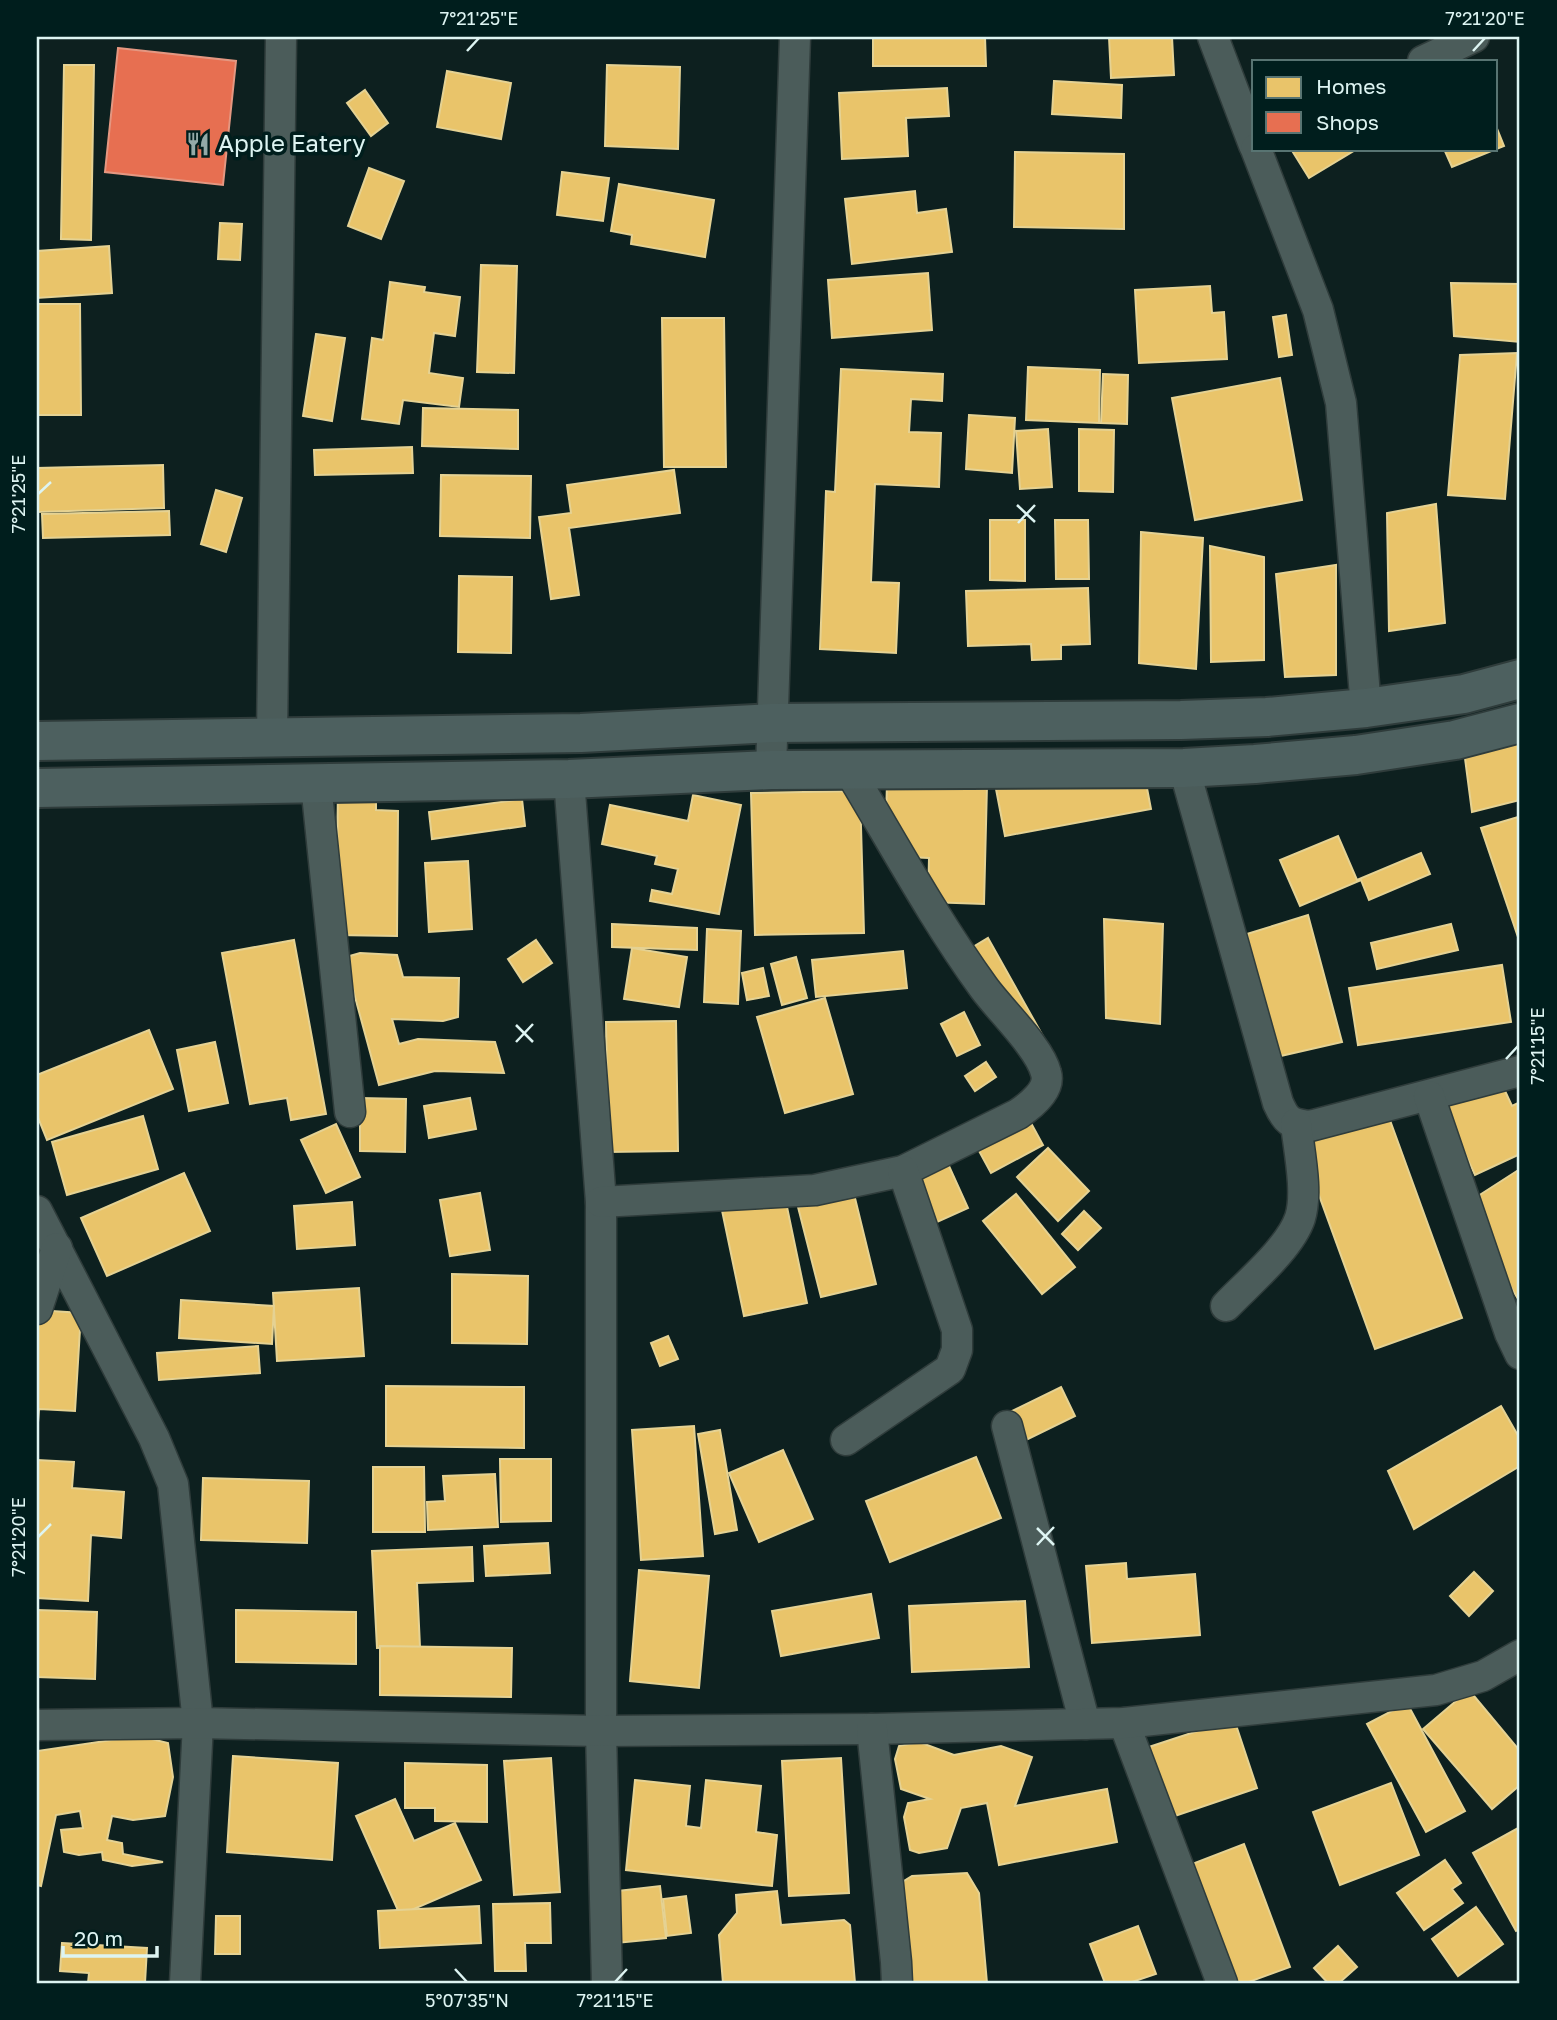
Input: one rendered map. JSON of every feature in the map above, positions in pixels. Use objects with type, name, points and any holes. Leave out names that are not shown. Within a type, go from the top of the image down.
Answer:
[{"type":"main road","points":[[37,741],[581,733],[772,723],[1267,717],[1366,708],[1464,694],[1520,679]]},
{"type":"main road","points":[[37,788],[569,779],[771,769],[849,771],[1184,768],[1356,755],[1455,740],[1520,723]]},
{"type":"street","points":[[272,738],[281,37]]},
{"type":"street","points":[[771,769],[795,37]]},
{"type":"street","points":[[1213,37],[1252,128]]},
{"type":"street","points":[[1425,60],[1474,37]]},
{"type":"street","points":[[1262,151],[1318,310],[1341,403],[1366,708]]},
{"type":"street","points":[[1184,768],[1278,1103],[1285,1119],[1310,1126],[1520,1071]]},
{"type":"street","points":[[601,1202],[815,1190],[903,1171],[1018,1114],[1031,1105],[1044,1089],[1047,1075],[1040,1057],[984,988],[849,771]]},
{"type":"street","points":[[569,779],[601,1202],[601,1731],[607,1983]]},
{"type":"street","points":[[316,784],[350,1112]]},
{"type":"street","points":[[1429,1096],[1510,1333],[1520,1354]]},
{"type":"street","points":[[1226,1306],[1287,1243],[1300,1217],[1303,1185],[1296,1124]]},
{"type":"street","points":[[846,1440],[950,1368],[957,1350],[957,1331],[903,1171]]},
{"type":"street","points":[[37,1211],[154,1438],[173,1484],[198,1723],[185,1983]]},
{"type":"street","points":[[37,1308],[57,1248]]},
{"type":"street","points":[[1007,1426],[1085,1724]]},
{"type":"street","points":[[37,1725],[198,1723],[601,1731],[872,1729],[1124,1723],[1436,1690],[1483,1676],[1520,1655]]},
{"type":"street","points":[[1124,1723],[1222,1983]]},
{"type":"street","points":[[872,1729],[897,1983]]},
{"type":"building: Homes","points":[[873,37],[985,37],[986,66],[873,66]]},
{"type":"building: Homes","points":[[1109,37],[1172,37],[1174,75],[1111,78]]},
{"type":"building: Homes","points":[[64,65],[94,65],[91,240],[61,239]]},
{"type":"building: Homes","points":[[607,65],[680,67],[678,149],[605,146]]},
{"type":"building: Homes","points":[[447,71],[511,83],[501,139],[437,127]]},
{"type":"building: Homes","points":[[1054,81],[1122,85],[1121,118],[1052,114]]},
{"type":"building: Homes","points":[[947,88],[949,116],[906,118],[908,156],[842,159],[839,93]]},
{"type":"building: Homes","points":[[365,90],[388,123],[371,136],[347,103]]},
{"type":"building: Homes","points":[[1498,131],[1504,146],[1498,148]]},
{"type":"building: Homes","points":[[1292,150],[1355,150],[1309,178]]},
{"type":"building: Homes","points":[[1444,150],[1494,150],[1452,167]]},
{"type":"building: Homes","points":[[1015,152],[1124,154],[1124,229],[1014,227]]},
{"type":"building: Homes","points":[[369,168],[404,181],[381,239],[348,226]]},
{"type":"building: Homes","points":[[562,172],[609,178],[603,221],[557,215]]},
{"type":"building: Homes","points":[[619,184],[714,200],[705,257],[631,244],[632,235],[611,231]]},
{"type":"building: Homes","points":[[915,191],[917,213],[946,209],[952,252],[852,264],[845,199]]},
{"type":"building: Homes","points":[[220,223],[242,224],[240,260],[218,259]]},
{"type":"building: Homes","points":[[109,246],[112,293],[37,298],[37,251]]},
{"type":"building: Homes","points":[[481,265],[517,266],[514,373],[477,372]]},
{"type":"building: Homes","points":[[928,273],[932,330],[832,338],[828,280]]},
{"type":"building: Homes","points":[[390,282],[425,287],[424,292],[460,297],[455,336],[434,333],[429,373],[463,378],[459,407],[403,400],[399,424],[362,419],[372,338],[383,340]]},
{"type":"building: Homes","points":[[1451,283],[1520,284],[1520,342],[1454,336]]},
{"type":"building: Homes","points":[[1210,286],[1212,313],[1224,312],[1227,359],[1139,363],[1135,290]]},
{"type":"building: Homes","points":[[37,304],[80,304],[81,415],[37,415]]},
{"type":"building: Homes","points":[[1286,315],[1292,355],[1279,357],[1273,317]]},
{"type":"building: Homes","points":[[662,318],[724,318],[726,467],[664,467]]},
{"type":"building: Homes","points":[[316,334],[345,338],[332,421],[303,416]]},
{"type":"building: Homes","points":[[1517,353],[1505,499],[1448,495],[1460,355]]},
{"type":"building: Homes","points":[[1028,367],[1100,370],[1099,423],[1026,420]]},
{"type":"building: Homes","points":[[841,369],[943,374],[942,401],[911,399],[909,432],[941,433],[939,487],[875,484],[871,582],[899,583],[896,653],[820,649],[826,491],[835,492]]},
{"type":"building: Homes","points":[[1103,374],[1128,375],[1127,424],[1101,423]]},
{"type":"building: Homes","points":[[1280,378],[1302,500],[1195,520],[1172,398]]},
{"type":"building: Homes","points":[[423,408],[518,410],[518,449],[422,446]]},
{"type":"building: Homes","points":[[969,415],[1015,418],[1012,473],[966,469]]},
{"type":"building: Homes","points":[[1048,429],[1052,487],[1020,489],[1016,431]]},
{"type":"building: Homes","points":[[1079,429],[1114,430],[1113,492],[1079,491]]},
{"type":"building: Homes","points":[[412,447],[413,473],[315,475],[314,450]]},
{"type":"building: Homes","points":[[163,465],[164,508],[37,512],[37,468]]},
{"type":"building: Homes","points":[[674,470],[680,513],[569,528],[579,595],[551,599],[539,517],[571,513],[567,485]]},
{"type":"building: Homes","points":[[441,475],[531,476],[530,538],[440,536]]},
{"type":"building: Homes","points":[[216,490],[242,498],[226,552],[201,544]]},
{"type":"building: Homes","points":[[1436,504],[1445,623],[1389,631],[1387,513]]},
{"type":"building: Homes","points":[[169,511],[170,535],[43,538],[42,514]]},
{"type":"building: Homes","points":[[990,520],[1025,520],[1025,581],[990,580]]},
{"type":"building: Homes","points":[[1055,520],[1088,520],[1089,579],[1056,579]]},
{"type":"building: Homes","points":[[1141,532],[1203,538],[1196,669],[1139,663]]},
{"type":"building: Homes","points":[[1210,546],[1264,557],[1264,660],[1211,662]]},
{"type":"building: Homes","points":[[1336,565],[1336,675],[1285,677],[1276,574]]},
{"type":"building: Homes","points":[[459,576],[512,577],[511,653],[458,652]]},
{"type":"building: Homes","points":[[1088,588],[1090,644],[1061,645],[1061,659],[1032,660],[1031,644],[968,646],[966,591]]},
{"type":"building: Homes","points":[[1520,736],[1520,800],[1472,812],[1463,743]]},
{"type":"building: Homes","points":[[1142,762],[1151,809],[1005,836],[996,789]]},
{"type":"building: Homes","points":[[887,782],[987,785],[984,904],[928,902],[929,858],[885,856]]},
{"type":"building: Homes","points":[[338,787],[376,788],[376,810],[398,811],[397,936],[336,935]]},
{"type":"building: Homes","points":[[860,791],[864,933],[755,935],[751,793]]},
{"type":"building: Homes","points":[[693,795],[741,805],[719,914],[650,901],[652,890],[672,894],[678,869],[655,864],[657,856],[602,844],[610,805],[688,821]]},
{"type":"building: Homes","points":[[522,799],[525,826],[432,839],[429,812]]},
{"type":"building: Homes","points":[[1518,817],[1520,826],[1520,943],[1481,828]]},
{"type":"building: Homes","points":[[1338,836],[1357,880],[1421,853],[1430,874],[1369,900],[1361,880],[1300,906],[1280,860]]},
{"type":"building: Homes","points":[[468,861],[472,929],[429,932],[425,863]]},
{"type":"building: Homes","points":[[1308,915],[1342,1042],[1272,1058],[1247,934]]},
{"type":"building: Homes","points":[[1104,919],[1163,924],[1160,1024],[1106,1018]]},
{"type":"building: Homes","points":[[612,924],[697,928],[697,950],[612,947]]},
{"type":"building: Homes","points":[[1451,924],[1458,950],[1377,969],[1371,943]]},
{"type":"building: Homes","points":[[707,929],[741,931],[738,1004],[704,1002]]},
{"type":"building: Homes","points":[[988,938],[1044,1038],[963,953]]},
{"type":"building: Homes","points":[[294,940],[326,1114],[291,1120],[287,1098],[250,1104],[222,953]]},
{"type":"building: Homes","points":[[536,940],[552,963],[523,982],[508,959]]},
{"type":"building: Homes","points":[[632,948],[687,957],[679,1007],[624,999]]},
{"type":"building: Homes","points":[[903,951],[907,988],[816,997],[812,960]]},
{"type":"building: Homes","points":[[360,953],[397,955],[403,977],[459,978],[458,1017],[443,1021],[392,1019],[399,1044],[418,1039],[495,1042],[504,1073],[435,1071],[379,1085],[346,964],[346,957]]},
{"type":"building: Homes","points":[[796,957],[807,998],[782,1005],[771,964]]},
{"type":"building: Homes","points":[[1502,965],[1511,1022],[1358,1045],[1349,988]]},
{"type":"building: Homes","points":[[763,968],[769,996],[747,1000],[742,973]]},
{"type":"building: Homes","points":[[825,998],[853,1094],[785,1113],[757,1017]]},
{"type":"building: Homes","points":[[964,1012],[980,1045],[957,1056],[941,1024]]},
{"type":"building: Homes","points":[[676,1021],[678,1151],[608,1152],[606,1022]]},
{"type":"building: Homes","points":[[149,1030],[173,1089],[47,1140],[37,1115],[37,1075]]},
{"type":"building: Homes","points":[[215,1042],[228,1103],[189,1111],[177,1050]]},
{"type":"building: Homes","points":[[986,1062],[996,1077],[975,1091],[965,1076]]},
{"type":"building: Homes","points":[[1499,1078],[1512,1106],[1520,1102],[1520,1154],[1475,1175],[1442,1105]]},
{"type":"building: Homes","points":[[360,1098],[406,1099],[405,1152],[360,1151]]},
{"type":"building: Homes","points":[[470,1098],[476,1129],[429,1138],[424,1106]]},
{"type":"building: Homes","points":[[1019,1101],[1043,1145],[991,1173],[967,1129]]},
{"type":"building: Homes","points":[[1383,1101],[1462,1318],[1375,1349],[1296,1132]]},
{"type":"building: Homes","points":[[143,1116],[158,1169],[67,1195],[52,1142]]},
{"type":"building: Homes","points":[[336,1124],[360,1177],[326,1193],[301,1140]]},
{"type":"building: Homes","points":[[1048,1148],[1089,1191],[1058,1221],[1017,1177]]},
{"type":"building: Homes","points":[[944,1155],[968,1208],[926,1227],[902,1174]]},
{"type":"building: Homes","points":[[1520,1169],[1520,1302],[1461,1207]]},
{"type":"building: Homes","points":[[184,1173],[210,1231],[107,1276],[81,1218]]},
{"type":"building: Homes","points":[[782,1183],[807,1303],[744,1316],[719,1196]]},
{"type":"building: Homes","points":[[480,1193],[490,1250],[450,1256],[440,1200]]},
{"type":"building: Homes","points":[[854,1194],[876,1284],[821,1297],[798,1207]]},
{"type":"building: Homes","points":[[1016,1194],[1075,1267],[1042,1294],[983,1221]]},
{"type":"building: Homes","points":[[352,1202],[355,1245],[297,1249],[294,1206]]},
{"type":"building: Homes","points":[[1084,1211],[1101,1228],[1078,1250],[1062,1234]]},
{"type":"building: Homes","points":[[452,1274],[528,1276],[527,1344],[452,1343]]},
{"type":"building: Homes","points":[[359,1288],[364,1356],[277,1361],[273,1293]]},
{"type":"building: Homes","points":[[181,1300],[274,1306],[272,1344],[179,1338]]},
{"type":"building: Homes","points":[[37,1310],[81,1313],[75,1411],[39,1409],[37,1436]]},
{"type":"building: Homes","points":[[668,1336],[678,1359],[660,1366],[651,1343]]},
{"type":"building: Homes","points":[[258,1346],[260,1373],[159,1380],[157,1353]]},
{"type":"building: Homes","points":[[386,1386],[524,1387],[524,1448],[386,1446]]},
{"type":"building: Homes","points":[[1061,1387],[1075,1416],[1020,1443],[1006,1414]]},
{"type":"building: Homes","points":[[1501,1406],[1520,1439],[1520,1466],[1414,1529],[1388,1471]]},
{"type":"building: Homes","points":[[694,1426],[703,1556],[641,1560],[632,1430]]},
{"type":"building: Homes","points":[[720,1430],[737,1530],[715,1534],[698,1434]]},
{"type":"building: Homes","points":[[783,1450],[813,1519],[759,1542],[729,1473]]},
{"type":"building: Homes","points":[[976,1457],[1001,1518],[890,1562],[866,1501]]},
{"type":"building: Homes","points":[[500,1459],[551,1459],[551,1521],[501,1522]]},
{"type":"building: Homes","points":[[37,1460],[74,1462],[72,1488],[124,1492],[121,1538],[91,1535],[88,1601],[37,1598]]},
{"type":"building: Homes","points":[[373,1467],[424,1467],[425,1532],[373,1532]]},
{"type":"building: Homes","points":[[495,1474],[498,1527],[428,1530],[427,1502],[445,1501],[443,1476]]},
{"type":"building: Homes","points":[[203,1478],[309,1481],[307,1543],[201,1540]]},
{"type":"building: Homes","points":[[548,1543],[550,1573],[486,1576],[484,1546]]},
{"type":"building: Homes","points":[[472,1547],[473,1581],[417,1583],[420,1647],[377,1648],[372,1551]]},
{"type":"building: Homes","points":[[1126,1563],[1127,1579],[1195,1574],[1200,1635],[1092,1643],[1086,1566]]},
{"type":"building: Homes","points":[[639,1570],[709,1576],[699,1688],[630,1681]]},
{"type":"building: Homes","points":[[1474,1572],[1493,1591],[1469,1616],[1450,1596]]},
{"type":"building: Homes","points":[[871,1594],[879,1638],[781,1656],[772,1611]]},
{"type":"building: Homes","points":[[1025,1601],[1029,1667],[912,1672],[909,1606]]},
{"type":"building: Homes","points":[[37,1610],[97,1612],[95,1679],[37,1677]]},
{"type":"building: Homes","points":[[236,1610],[356,1612],[356,1664],[236,1662]]},
{"type":"building: Homes","points":[[380,1646],[512,1648],[511,1697],[380,1695]]},
{"type":"building: Homes","points":[[1469,1690],[1520,1751],[1520,1785],[1492,1809],[1423,1729]]},
{"type":"building: Homes","points":[[1407,1703],[1465,1811],[1426,1832],[1367,1724]]},
{"type":"building: Homes","points":[[1234,1719],[1257,1788],[1172,1817],[1149,1747]]},
{"type":"building: Homes","points":[[139,1736],[168,1743],[173,1777],[165,1816],[133,1820],[112,1816],[107,1840],[122,1843],[123,1854],[163,1862],[132,1866],[103,1860],[102,1852],[79,1855],[64,1852],[61,1830],[83,1828],[80,1811],[56,1815],[41,1886],[37,1885],[37,1751]]},
{"type":"building: Homes","points":[[919,1742],[954,1755],[1001,1746],[1032,1757],[1015,1806],[1107,1789],[1117,1842],[999,1865],[987,1803],[961,1808],[947,1848],[919,1853],[910,1850],[904,1817],[908,1803],[930,1799],[901,1789],[895,1759],[899,1746]]},
{"type":"building: Homes","points":[[233,1756],[338,1763],[332,1860],[227,1852]]},
{"type":"building: Homes","points":[[551,1758],[560,1892],[514,1895],[504,1761]]},
{"type":"building: Homes","points":[[841,1758],[849,1893],[789,1896],[782,1761]]},
{"type":"building: Homes","points":[[405,1763],[487,1765],[487,1822],[435,1821],[435,1808],[405,1808]]},
{"type":"building: Homes","points":[[635,1780],[690,1786],[686,1826],[701,1828],[706,1780],[761,1786],[756,1832],[777,1835],[772,1886],[626,1870]]},
{"type":"building: Homes","points":[[1391,1783],[1419,1855],[1340,1885],[1313,1812]]},
{"type":"building: Homes","points":[[395,1799],[414,1841],[455,1823],[481,1880],[400,1915],[356,1816]]},
{"type":"building: Homes","points":[[1520,1827],[1520,1929],[1516,1931],[1473,1853]]},
{"type":"building: Homes","points":[[1244,1844],[1290,1967],[1246,1983],[1237,1983],[1192,1864]]},
{"type":"building: Homes","points":[[1445,1860],[1461,1883],[1452,1889],[1463,1903],[1424,1930],[1397,1893]]},
{"type":"building: Homes","points":[[967,1873],[979,1893],[987,1983],[907,1983],[899,1884],[912,1876]]},
{"type":"building: Homes","points":[[660,1886],[666,1938],[606,1944],[601,1893]]},
{"type":"building: Homes","points":[[777,1891],[781,1925],[844,1920],[850,1925],[855,1983],[723,1983],[719,1935],[737,1913],[736,1895]]},
{"type":"building: Homes","points":[[686,1896],[691,1933],[667,1936],[663,1899]]},
{"type":"building: Homes","points":[[550,1903],[551,1943],[525,1943],[526,1971],[495,1971],[493,1904]]},
{"type":"building: Homes","points":[[479,1906],[481,1943],[380,1948],[378,1911]]},
{"type":"building: Homes","points":[[1476,1907],[1503,1944],[1458,1976],[1432,1939]]},
{"type":"building: Homes","points":[[216,1916],[240,1916],[240,1954],[215,1954]]},
{"type":"building: Homes","points":[[1138,1926],[1156,1974],[1129,1983],[1105,1983],[1090,1944]]},
{"type":"building: Homes","points":[[62,1943],[147,1948],[145,1983],[88,1983],[89,1973],[60,1971]]},
{"type":"building: Homes","points":[[1338,1946],[1357,1967],[1339,1983],[1328,1983],[1314,1968]]},
{"type":"building: Shops","points":[[118,48],[236,61],[223,185],[105,172]]},
{"type":"place","name":"Apple Eatery","points":[[198,144]]}]
